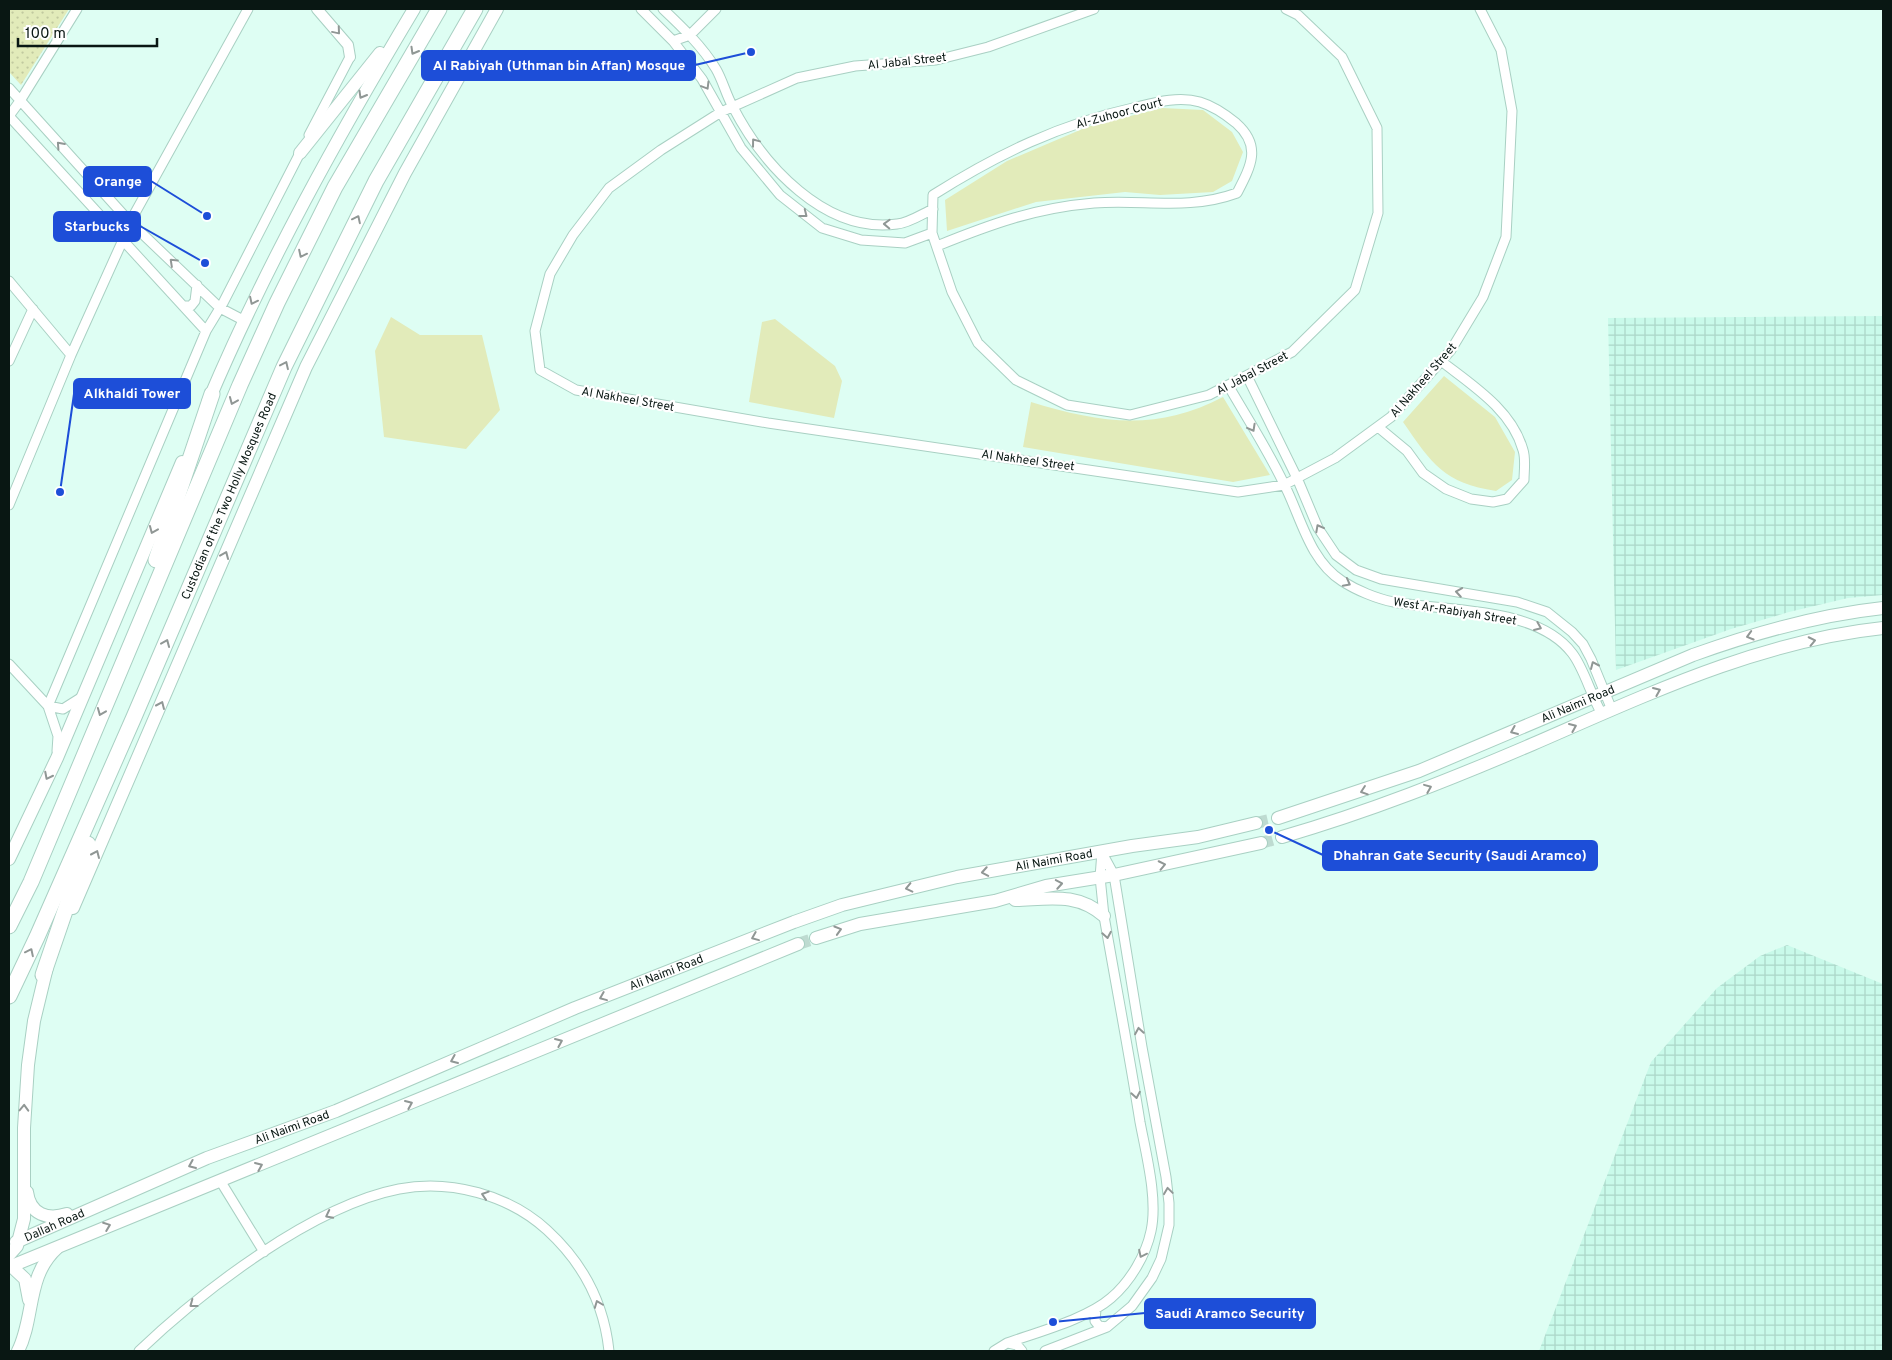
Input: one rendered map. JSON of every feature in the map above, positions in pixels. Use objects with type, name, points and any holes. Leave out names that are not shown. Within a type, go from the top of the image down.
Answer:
[{"type":"highway","points":[[9,926],[31,882],[118,670],[277,303],[335,187],[439,9]]},
{"type":"highway","name":"Custodian of the Two Holly Mosques Road","points":[[9,996],[134,717],[284,367],[376,181],[476,9]]},
{"type":"highway","points":[[118,670],[212,394]]},
{"type":"highway","points":[[43,975],[134,717]]},
{"type":"main road","points":[[27,1327],[28,1288],[21,1274],[10,1263],[14,1243],[24,1219],[24,1157],[28,1064],[43,975],[306,367],[405,173],[497,9]]},
{"type":"main road","points":[[300,153],[414,10]]},
{"type":"main road","points":[[9,859],[57,758],[243,320],[306,197],[362,96],[414,10]]},
{"type":"main road","name":"Ali Naimi Road","points":[[1278,818],[1420,770],[1693,655],[1734,640],[1804,622],[1883,608]]},
{"type":"main road","name":"Ali Naimi Road","points":[[1282,837],[1309,830],[1404,798],[1702,673],[1768,651],[1845,634],[1883,628]]},
{"type":"main road","points":[[1302,811],[1298,814],[1297,823],[1301,828],[1309,830]]},
{"type":"main road","name":"Ali Naimi Road","points":[[100,1204],[207,1158],[336,1111],[575,1008],[794,922],[887,893],[957,877],[1198,837],[1256,824]]},
{"type":"main road","points":[[1241,828],[1249,830],[1252,834],[1252,841],[1246,846]]},
{"type":"main road","name":"Ali Naimi Road","points":[[816,938],[860,924],[995,901],[1046,886],[1114,875],[1261,843]]},
{"type":"main road","points":[[995,901],[1065,898],[1086,903],[1104,916]]},
{"type":"main road","name":"Ali Naimi Road","points":[[62,1244],[221,1182],[798,944]]},
{"type":"main road","points":[[24,1157],[28,1196],[34,1210],[40,1214],[46,1217],[59,1216],[100,1204]]},
{"type":"main road","name":"Dallah Road","points":[[14,1243],[100,1204]]},
{"type":"main road","points":[[18,1351],[27,1327],[36,1279],[47,1259],[62,1244]]},
{"type":"main road","name":"Dallah Road","points":[[10,1263],[62,1244]]},
{"type":"street","points":[[77,9],[9,116],[122,242],[206,331]]},
{"type":"street","points":[[130,222],[248,9]]},
{"type":"street","points":[[48,706],[206,331],[220,308],[350,57],[348,45],[317,9]]},
{"type":"street","points":[[641,9],[673,41],[702,79],[741,148],[780,195],[822,228],[862,240],[906,243],[932,233]]},
{"type":"street","points":[[663,9],[690,35],[716,70],[732,107],[750,136],[780,174],[801,195],[853,220],[885,224],[899,224],[932,209]]},
{"type":"street","points":[[673,41],[690,35],[716,9]]},
{"type":"street","name":"Al Jabal Street","points":[[721,112],[796,78],[854,66],[936,60],[988,47],[1094,9]]},
{"type":"street","name":"Al Jabal Street","points":[[932,233],[952,292],[978,343],[1016,380],[1067,405],[1130,414],[1210,395],[1292,352],[1355,290],[1378,213],[1377,128],[1342,57],[1298,15],[1286,9]]},
{"type":"street","name":"Al Nakheel Street","points":[[721,112],[661,150],[609,188],[573,235],[550,274],[535,331],[540,370],[576,390],[768,423],[1238,492],[1284,485],[1335,458],[1391,417],[1451,350],[1483,297],[1506,237],[1512,111],[1501,50],[1480,9]]},
{"type":"street","points":[[9,88],[130,222],[220,308],[243,320]]},
{"type":"street","name":"Al-Zuhoor Court","points":[[932,233],[933,195],[1010,149],[1062,128],[1121,110],[1169,100],[1200,102],[1225,113],[1248,133],[1253,152],[1246,175],[1237,193],[1220,199],[1170,205],[1096,203],[1039,210],[983,227],[937,246]]},
{"type":"street","points":[[9,505],[71,355],[122,242]]},
{"type":"street","points":[[9,281],[71,355]]},
{"type":"street","points":[[183,306],[191,306],[195,301],[197,286]]},
{"type":"street","points":[[9,361],[33,309]]},
{"type":"street","points":[[1378,427],[1407,451],[1423,473],[1446,489],[1471,499],[1493,502],[1507,499],[1524,480],[1524,451],[1511,423],[1485,395],[1441,361]]},
{"type":"street","name":"West Ar-Rabiyah Street","points":[[1247,376],[1297,478],[1318,528],[1336,555],[1356,570],[1381,579],[1517,602],[1547,612],[1572,632],[1583,644],[1605,692],[1607,712]]},
{"type":"street","name":"West Ar-Rabiyah Street","points":[[1228,385],[1284,485],[1308,540],[1322,561],[1341,580],[1392,602],[1496,616],[1541,627],[1555,636],[1573,654],[1592,698],[1607,712]]},
{"type":"street","points":[[9,664],[48,706],[58,736],[57,758]]},
{"type":"street","points":[[48,706],[63,709],[82,697]]},
{"type":"street","points":[[1045,1351],[1107,1327],[1132,1306],[1152,1278],[1166,1242],[1169,1203],[1114,875],[1102,852]]},
{"type":"street","points":[[994,1351],[1007,1343],[1096,1310],[1116,1294],[1132,1275],[1147,1245],[1153,1211],[1146,1156],[1104,916],[1100,877],[1102,852]]},
{"type":"street","points":[[221,1182],[264,1252]]},
{"type":"street","points":[[139,1351],[180,1313],[264,1252],[316,1222],[359,1201],[400,1189],[423,1187],[463,1189],[482,1194],[525,1213],[543,1226],[568,1252],[590,1284],[600,1307],[607,1332],[609,1351]]},
{"type":"street","points":[[1096,1310],[1095,1322],[1099,1326],[1107,1327]]},
{"type":"street","points":[[1007,1343],[1018,1345],[1022,1351]]},
{"type":"shaded area","points":[[9,9],[69,9],[21,85],[9,72]]},
{"type":"shaded area","points":[[1162,108],[1203,110],[1232,132],[1243,152],[1232,181],[1213,192],[1160,195],[1125,192],[1036,202],[947,231],[945,200],[1007,161],[1087,127]]},
{"type":"shaded area","points":[[1883,316],[1883,595],[1848,598],[1789,612],[1731,629],[1616,670],[1608,318]]},
{"type":"shaded area","points":[[391,317],[420,335],[482,335],[500,410],[466,449],[384,437],[375,351]]},
{"type":"shaded area","points":[[775,319],[835,366],[842,381],[834,418],[749,402],[762,322]]},
{"type":"shaded area","points":[[1444,376],[1495,417],[1515,452],[1512,480],[1496,491],[1464,483],[1451,477],[1431,460],[1403,422]]},
{"type":"shaded area","points":[[1223,397],[1270,475],[1233,482],[1023,447],[1031,402],[1081,415],[1128,421],[1175,416]]},
{"type":"shaded area","points":[[1787,945],[1883,984],[1883,1351],[1539,1351],[1651,1062],[1717,988],[1760,956]]},
{"type":"tunnel","points":[[1256,823],[1278,818]]},
{"type":"tunnel","points":[[1261,843],[1282,837]]},
{"type":"tunnel","points":[[798,944],[816,938]]},
{"type":"place","name":"Al Rabiyah (Uthman bin Affan) Mosque","points":[[751,52]]},
{"type":"place","name":"Orange","points":[[207,216]]},
{"type":"place","name":"Starbucks","points":[[205,263]]},
{"type":"place","name":"Alkhaldi Tower","points":[[60,492]]},
{"type":"place","name":"Dhahran Gate Security (Saudi Aramco)","points":[[1269,830]]},
{"type":"place","name":"Saudi Aramco Security","points":[[1053,1322]]}]
